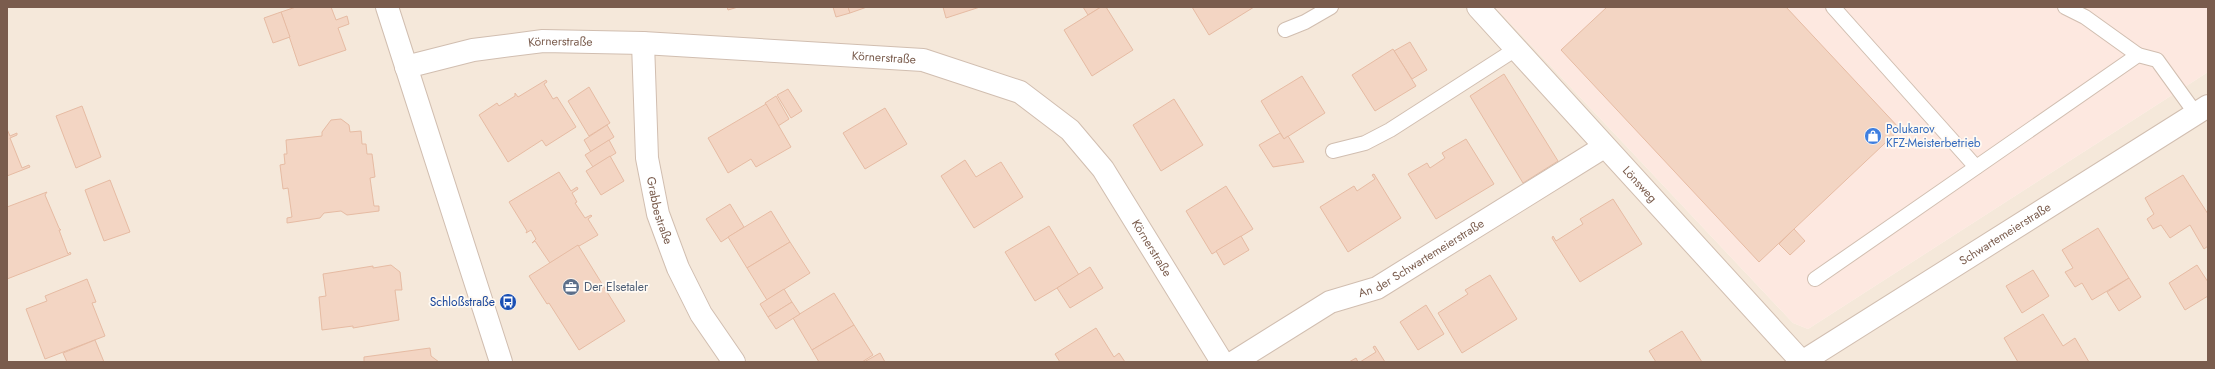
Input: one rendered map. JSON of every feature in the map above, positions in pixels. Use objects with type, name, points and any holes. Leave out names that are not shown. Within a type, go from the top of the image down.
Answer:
[{"type":"street","points":[[387,7],[501,362]]},
{"type":"street","name":"Lönsweg","points":[[1478,7],[1604,148],[1802,362]]},
{"type":"street","name":"Körnerstraße","points":[[406,67],[473,50],[543,41],[643,43],[923,60],[1020,92],[1070,130],[1103,169],[1222,362]]},
{"type":"street","name":"Grabbestraße","points":[[643,43],[647,158],[658,214],[678,268],[701,314],[734,362]]},
{"type":"street","name":"Schwartemeierstraße","points":[[1802,362],[2202,110]]},
{"type":"street","name":"An der Schwartemeierstraße","points":[[1234,362],[1330,302],[1377,288],[1604,148]]},
{"type":"lane","points":[[1285,30],[1305,22],[1331,7]]},
{"type":"lane","points":[[1833,7],[1976,167]]},
{"type":"lane","points":[[2065,7],[2085,17],[2138,55],[2157,60],[2202,110]]},
{"type":"lane","points":[[1333,151],[1365,143],[1390,130],[1516,49]]},
{"type":"lane","points":[[1815,279],[2138,55]]},
{"type":"shaded area","points":[[7,7],[1495,7],[1793,323],[1808,329],[2208,72],[2208,362],[7,362]]},
{"type":"shaded area","points":[[1495,7],[2208,7],[2208,72],[1808,329],[1793,323]]},
{"type":"building","points":[[296,7],[331,7],[336,20],[347,16],[349,24],[338,28],[346,50],[299,66],[281,12]]},
{"type":"building","points":[[727,7],[738,7],[728,10]]},
{"type":"building","points":[[833,7],[848,7],[850,13],[836,17]]},
{"type":"building","points":[[848,7],[867,7],[850,13]]},
{"type":"building","points":[[943,7],[980,7],[946,18]]},
{"type":"building","points":[[1083,7],[1101,7],[1088,15]]},
{"type":"building","points":[[1101,7],[1106,7],[1133,50],[1092,76],[1064,30]]},
{"type":"building","points":[[1192,7],[1254,7],[1209,35]]},
{"type":"building","points":[[1607,7],[1786,7],[1900,129],[1759,262],[1561,50]]},
{"type":"building","points":[[281,12],[290,37],[273,43],[264,18]]},
{"type":"building","points":[[1410,42],[1427,70],[1412,79],[1394,51]]},
{"type":"building","points":[[1393,49],[1416,86],[1375,111],[1352,75]]},
{"type":"building","points":[[1504,74],[1558,161],[1523,183],[1470,96]]},
{"type":"building","points":[[1302,76],[1325,113],[1284,139],[1261,101]]},
{"type":"building","points":[[546,80],[547,82],[544,84],[553,99],[557,97],[576,127],[546,146],[542,140],[508,162],[479,115],[497,103],[499,106],[515,96],[515,93],[518,97]]},
{"type":"building","points":[[589,87],[610,123],[589,136],[568,101]]},
{"type":"building","points":[[788,89],[802,111],[791,118],[777,95]]},
{"type":"building","points":[[776,96],[789,119],[778,126],[765,103]]},
{"type":"building","points":[[1174,99],[1203,145],[1161,171],[1133,125]]},
{"type":"building","points":[[766,104],[791,147],[756,167],[751,159],[728,173],[708,138]]},
{"type":"building","points":[[82,106],[101,157],[76,168],[56,116]]},
{"type":"building","points":[[885,108],[907,144],[865,169],[843,133]]},
{"type":"building","points":[[341,119],[349,125],[350,132],[361,131],[362,144],[366,144],[367,154],[372,154],[375,177],[370,178],[374,206],[379,206],[379,211],[347,215],[341,211],[324,213],[320,218],[287,223],[287,218],[292,217],[288,188],[283,189],[280,165],[285,164],[284,154],[287,154],[286,140],[322,136],[322,132],[331,120]]},
{"type":"building","points":[[607,125],[614,137],[591,152],[584,140]]},
{"type":"building","points":[[7,129],[10,136],[17,133],[17,135],[10,138],[22,168],[29,165],[30,167],[7,176]]},
{"type":"building","points":[[1280,133],[1284,139],[1288,136],[1304,162],[1273,167],[1259,145]]},
{"type":"building","points":[[1466,139],[1494,184],[1436,219],[1408,174],[1427,163],[1430,168],[1445,158],[1442,153]]},
{"type":"building","points":[[609,140],[616,153],[593,167],[585,155]]},
{"type":"building","points":[[610,156],[624,181],[601,195],[586,171]]},
{"type":"building","points":[[965,160],[976,177],[1001,162],[1023,197],[974,228],[941,176]]},
{"type":"building","points":[[559,172],[571,191],[577,187],[578,189],[572,193],[577,202],[575,203],[585,218],[591,215],[592,216],[588,219],[598,235],[550,263],[535,241],[532,243],[536,239],[531,230],[526,233],[527,231],[509,202]]},
{"type":"building","points":[[1374,174],[1401,218],[1348,252],[1320,207],[1354,186],[1357,191],[1375,179],[1372,175]]},
{"type":"building","points":[[2183,175],[2208,214],[2208,246],[2204,249],[2190,225],[2170,238],[2161,225],[2153,229],[2147,219],[2154,214],[2145,198]]},
{"type":"building","points":[[110,180],[130,232],[104,241],[85,190]]},
{"type":"building","points":[[1226,186],[1253,229],[1212,254],[1186,211]]},
{"type":"building","points":[[47,192],[45,195],[61,230],[59,230],[68,254],[70,252],[71,254],[7,279],[7,207]]},
{"type":"building","points":[[1613,199],[1642,244],[1580,282],[1552,238],[1553,236],[1556,241],[1583,224],[1580,219]]},
{"type":"building","points":[[730,204],[744,227],[721,242],[706,219]]},
{"type":"building","points":[[771,211],[790,242],[747,268],[728,237]]},
{"type":"building","points":[[1049,226],[1079,275],[1035,301],[1005,252]]},
{"type":"building","points":[[2098,228],[2129,278],[2092,300],[2082,283],[2075,287],[2065,272],[2073,268],[2062,250]]},
{"type":"building","points":[[1794,229],[1805,241],[1790,255],[1779,244]]},
{"type":"building","points":[[1241,236],[1249,250],[1224,265],[1216,251]]},
{"type":"building","points":[[790,242],[810,273],[767,300],[747,268]]},
{"type":"building","points":[[578,245],[625,321],[579,350],[549,303],[547,304],[529,276]]},
{"type":"building","points":[[391,265],[400,272],[402,290],[395,290],[399,320],[353,328],[353,326],[322,330],[319,297],[326,296],[323,274],[373,266],[373,268]]},
{"type":"building","points":[[2197,265],[2208,282],[2208,296],[2185,310],[2169,283]]},
{"type":"building","points":[[1090,267],[1103,288],[1070,308],[1057,288]]},
{"type":"building","points":[[2033,270],[2049,296],[2022,313],[2006,286]]},
{"type":"building","points":[[1490,275],[1517,319],[1462,353],[1438,313],[1468,294],[1465,290]]},
{"type":"building","points":[[2129,278],[2141,297],[2119,311],[2107,292]]},
{"type":"building","points":[[87,279],[96,302],[92,303],[105,336],[45,359],[26,309],[47,301],[45,296]]},
{"type":"building","points":[[784,289],[792,302],[768,317],[760,304]]},
{"type":"building","points":[[834,293],[854,325],[812,350],[793,318]]},
{"type":"building","points":[[792,302],[800,314],[776,329],[768,317]]},
{"type":"building","points":[[1426,305],[1444,334],[1418,350],[1400,322]]},
{"type":"building","points":[[2043,314],[2063,346],[2075,338],[2089,362],[2018,362],[2004,338]]},
{"type":"building","points":[[854,325],[873,355],[862,362],[819,362],[812,350]]},
{"type":"building","points":[[1096,328],[1114,357],[1119,353],[1125,362],[1060,362],[1055,354]]},
{"type":"building","points":[[1682,331],[1702,362],[1656,362],[1649,351]]},
{"type":"building","points":[[95,340],[104,362],[67,362],[63,353]]},
{"type":"building","points":[[1375,346],[1385,362],[1360,362],[1376,352],[1373,347]]},
{"type":"building","points":[[430,348],[431,356],[439,362],[364,362],[364,357]]},
{"type":"building","points":[[880,353],[885,362],[864,362]]},
{"type":"building","points":[[1356,358],[1358,362],[1349,362]]},
{"type":"place","name":"Polukarov KFZ-Meisterbetrieb","points":[[1873,136]]},
{"type":"place","name":"Der Elsetaler","points":[[571,287]]},
{"type":"place","name":"Schloßstraße","points":[[508,302]]}]
